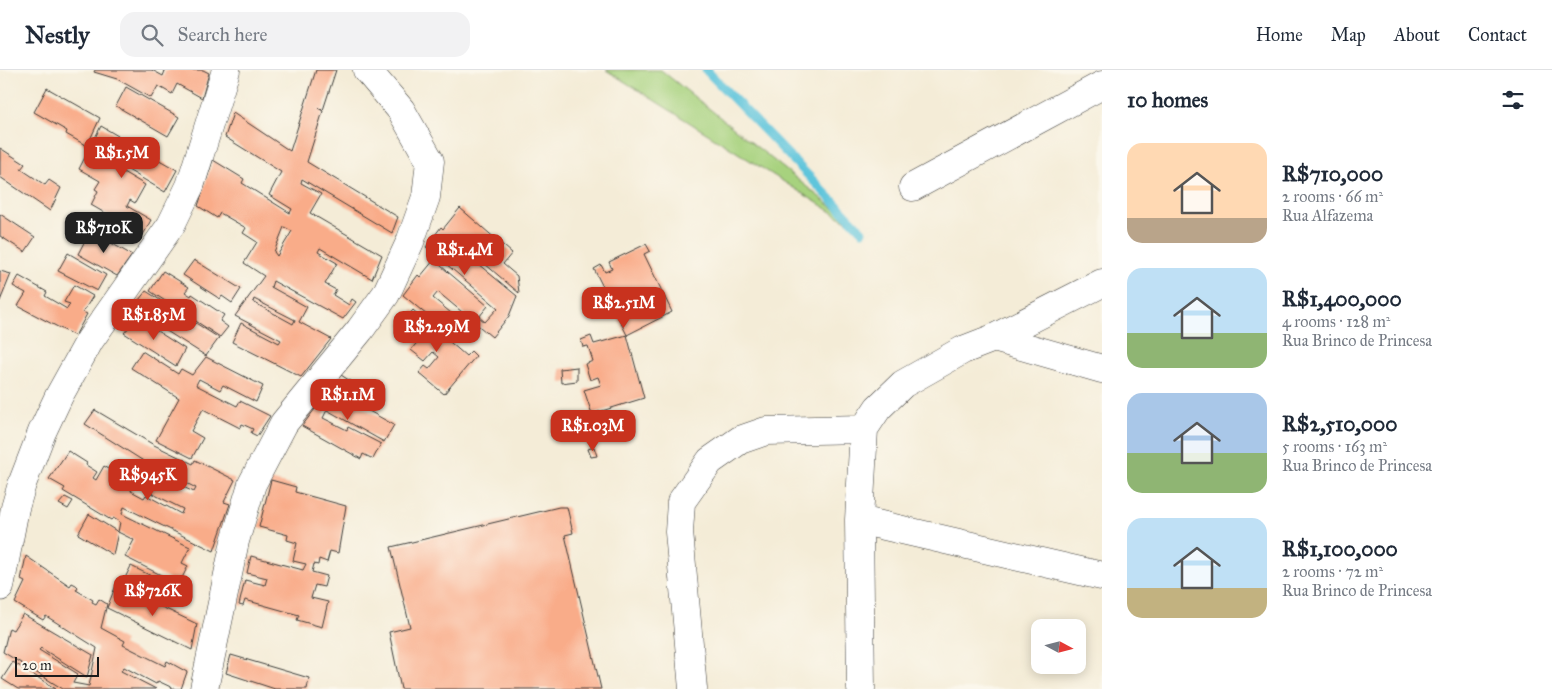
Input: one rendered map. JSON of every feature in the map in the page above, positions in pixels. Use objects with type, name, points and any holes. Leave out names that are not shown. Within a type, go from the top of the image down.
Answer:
[{"type":"street","points":[[0,587],[22,484],[42,432],[59,396],[90,340],[171,225],[190,186],[226,70]]},
{"type":"street","points":[[204,689],[235,541],[252,484],[284,423],[360,330],[386,294],[410,242],[426,197],[430,161],[402,110],[366,70]]},
{"type":"street","points":[[913,187],[1102,85]]},
{"type":"street","points":[[861,689],[859,520],[864,429],[878,408],[903,384],[963,350],[994,338],[1102,283]]},
{"type":"street","points":[[994,338],[1102,369]]},
{"type":"street","points":[[694,689],[679,532],[681,502],[710,461],[740,440],[766,431],[864,429]]},
{"type":"street","points":[[859,520],[1102,576]]},
{"type":"green space","points":[[606,70],[661,70],[862,231]]},
{"type":"building","points":[[95,70],[152,70],[163,76],[165,71],[163,70],[203,70],[209,73],[202,98],[177,84],[172,94],[158,86],[151,98],[117,79],[94,72]]},
{"type":"building","points":[[316,70],[336,70],[323,110],[318,108],[323,111],[307,162],[398,217],[392,233],[302,179],[301,183],[321,194],[310,213],[382,255],[372,279],[320,248],[318,252],[337,263],[325,284],[336,290],[333,295],[349,305],[352,299],[356,302],[343,319],[273,281],[271,287],[307,307],[299,322],[331,339],[301,377],[232,342],[241,323],[279,343],[281,340],[235,316],[264,276],[244,263],[257,242],[243,233],[246,228],[220,213],[217,218],[198,206],[213,160],[244,179],[242,183],[290,213],[292,209],[269,195],[281,172],[225,137],[233,113],[290,151]],"holes":[[[284,227],[292,231],[277,256],[274,252]],[[254,299],[295,320],[293,324],[253,302]]]},
{"type":"building","points":[[126,87],[179,117],[168,136],[116,106]]},
{"type":"building","points":[[47,88],[100,118],[87,146],[66,134],[67,131],[34,112]]},
{"type":"building","points":[[101,126],[118,136],[115,143],[149,164],[154,157],[177,170],[165,192],[103,155],[101,159],[145,185],[135,203],[130,200],[127,206],[151,220],[143,235],[91,205],[98,191],[95,189],[100,181],[79,169]]},
{"type":"building","points":[[0,148],[25,164],[21,169],[45,185],[49,180],[61,188],[50,211],[0,177]]},
{"type":"building","points":[[460,208],[512,253],[503,264],[517,276],[519,293],[464,246],[461,250],[517,296],[509,316],[492,337],[438,292],[433,298],[457,318],[446,331],[403,295],[418,275],[420,277],[434,260],[488,306],[479,317],[485,322],[498,308],[426,247],[441,227],[443,229]]},
{"type":"building","points":[[0,214],[35,237],[25,252],[0,236]]},
{"type":"building","points":[[90,231],[132,255],[117,276],[78,254]]},
{"type":"building","points":[[646,244],[650,251],[644,254],[672,312],[627,335],[594,269],[601,265],[605,272],[612,269],[609,262]]},
{"type":"building","points":[[68,253],[106,275],[97,291],[58,271]]},
{"type":"building","points":[[194,260],[241,289],[232,303],[222,296],[220,299],[183,275]]},
{"type":"building","points":[[0,271],[11,274],[0,301]]},
{"type":"building","points":[[163,271],[189,287],[185,292],[191,296],[192,294],[224,315],[220,321],[228,327],[220,337],[150,291]]},
{"type":"building","points":[[19,276],[47,292],[45,296],[67,309],[70,304],[64,302],[74,285],[93,296],[83,312],[87,314],[75,336],[18,306],[26,293],[13,286]]},
{"type":"building","points":[[146,291],[219,338],[206,356],[132,309]]},
{"type":"building","points":[[413,310],[466,356],[471,351],[476,356],[444,394],[419,373],[425,366],[429,369],[439,357],[433,352],[425,361],[411,350],[419,340],[400,325]]},
{"type":"building","points":[[132,315],[185,349],[176,366],[124,333],[130,326],[127,323]]},
{"type":"building","points":[[627,335],[644,398],[592,414],[584,390],[601,385],[598,377],[590,380],[585,364],[593,361],[588,346],[583,347],[581,340],[591,336],[594,344]]},
{"type":"building","points":[[142,351],[178,374],[181,369],[192,375],[206,357],[263,386],[256,402],[223,385],[220,390],[199,379],[196,385],[237,406],[240,401],[270,416],[257,436],[251,433],[253,429],[242,424],[240,428],[203,409],[191,431],[203,438],[192,458],[156,440],[179,398],[131,368]]},
{"type":"building","points":[[577,367],[577,381],[561,383],[560,369]]},
{"type":"building","points":[[341,375],[361,388],[353,402],[394,425],[384,442],[327,410],[323,418],[347,430],[348,427],[381,444],[373,459],[363,454],[361,459],[302,426]]},
{"type":"building","points":[[95,410],[154,445],[193,464],[195,460],[235,480],[224,502],[230,504],[214,551],[124,507],[122,514],[190,547],[182,563],[188,566],[179,584],[125,557],[134,540],[118,532],[120,522],[113,518],[111,520],[63,491],[65,488],[49,479],[68,451],[97,472],[93,478],[96,480],[104,466],[133,484],[141,468],[194,492],[196,488],[145,462],[85,424]],"holes":[[[133,484],[183,509],[181,514],[146,495],[144,498],[131,491]]]},
{"type":"building","points":[[594,447],[597,456],[591,457],[588,449]]},
{"type":"building","points":[[271,480],[296,487],[295,492],[346,506],[338,553],[330,551],[327,562],[319,559],[318,565],[314,564],[312,572],[327,576],[324,587],[315,585],[311,598],[328,602],[322,627],[297,620],[299,615],[245,600],[243,606],[239,605],[245,580],[265,585],[267,578],[247,573],[251,556],[303,570],[306,564],[293,561],[297,543],[287,540],[288,535],[259,527]]},
{"type":"building","points":[[65,497],[73,501],[68,509],[59,504]]},
{"type":"building","points":[[559,507],[567,507],[573,533],[565,535],[601,689],[401,689],[389,632],[410,627],[391,547]]},
{"type":"building","points":[[89,514],[118,532],[113,555],[78,534]]},
{"type":"building","points":[[26,556],[70,586],[72,583],[76,585],[78,587],[76,590],[93,600],[92,602],[96,604],[99,599],[107,604],[101,628],[125,641],[123,645],[165,666],[167,661],[187,672],[181,689],[175,689],[158,681],[156,684],[124,667],[121,671],[156,689],[63,689],[3,652],[9,628],[13,630],[23,614],[93,655],[87,677],[41,648],[39,650],[78,674],[73,683],[89,686],[97,648],[46,616],[43,620],[15,603],[25,582],[21,580]]},
{"type":"building","points":[[131,566],[182,591],[174,607],[123,582]]},
{"type":"building","points":[[116,585],[197,624],[192,650],[107,608]]},
{"type":"building","points":[[231,655],[309,678],[307,689],[275,689],[226,673]]},
{"type":"building","points":[[13,662],[56,689],[18,689],[2,679]]},
{"type":"waterway","points":[[706,70],[862,231]]}]
